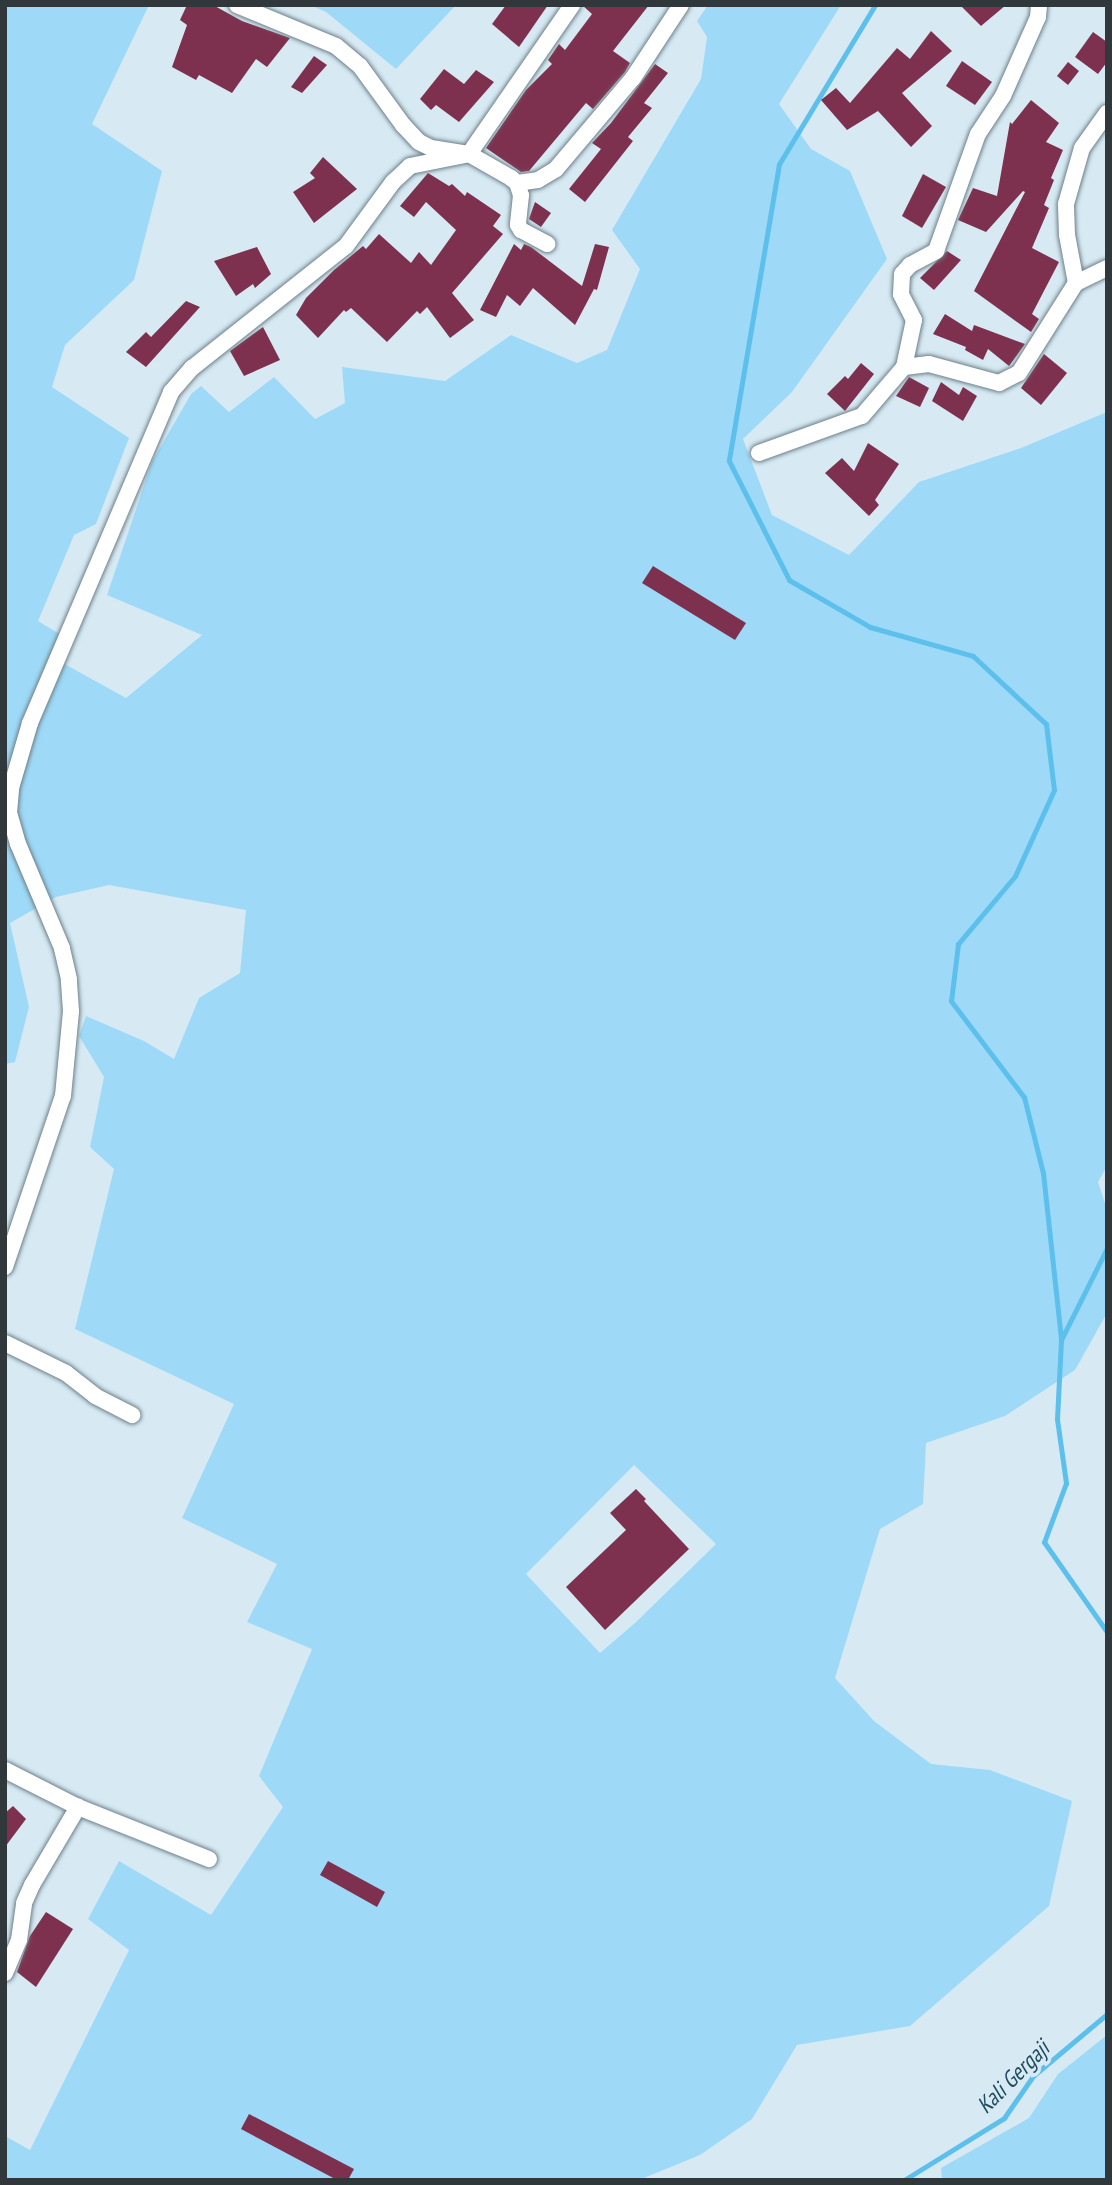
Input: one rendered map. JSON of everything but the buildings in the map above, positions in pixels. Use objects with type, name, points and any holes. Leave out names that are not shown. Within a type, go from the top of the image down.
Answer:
[{"type":"street","points":[[237,5],[336,46],[360,66],[403,125],[419,142],[444,152],[469,154],[517,183],[538,180],[556,169],[634,78],[681,5]]},
{"type":"street","points":[[5,1267],[62,1096],[71,1012],[69,979],[62,948],[18,844],[9,813],[11,788],[36,711],[171,392],[192,368],[346,246],[393,182],[410,166],[469,154],[572,5]]},
{"type":"street","points":[[759,453],[862,416],[904,367],[914,320],[901,293],[902,274],[936,251],[978,134],[1003,96],[1038,17],[1039,5]]},
{"type":"street","points":[[1076,283],[1067,235],[1066,204],[1083,148],[1107,113]]},
{"type":"street","points":[[517,183],[521,195],[518,225],[520,230],[547,244]]},
{"type":"street","points":[[904,367],[929,364],[999,383],[1012,379],[1027,365],[1076,283],[1107,268]]},
{"type":"street","points":[[5,1343],[66,1373],[95,1396],[132,1415]]},
{"type":"street","points":[[5,1770],[78,1807],[209,1859]]},
{"type":"street","points":[[5,1973],[19,1940],[24,1903],[78,1807]]},
{"type":"shaded area","points":[[5,5],[149,5],[92,124],[162,171],[134,280],[65,345],[52,387],[129,438],[96,524],[74,535],[38,621],[61,635],[52,657],[126,698],[202,635],[107,595],[152,462],[191,394],[201,386],[229,412],[274,377],[315,419],[345,403],[342,367],[445,381],[511,335],[577,363],[607,350],[640,269],[612,230],[701,79],[707,37],[697,21],[708,5],[841,5],[779,104],[811,149],[850,171],[887,259],[792,392],[743,439],[772,515],[849,555],[919,482],[1021,448],[1107,412],[1107,1166],[1098,1182],[1107,1209],[1107,1313],[1075,1370],[1005,1416],[926,1443],[923,1504],[880,1529],[835,1678],[874,1721],[931,1764],[990,1770],[1072,1801],[1049,1906],[910,2026],[797,2045],[752,2119],[700,2155],[639,2180],[5,2180],[5,2136],[30,2150],[129,1950],[88,1919],[119,1861],[211,1915],[283,1807],[259,1776],[312,1649],[247,1622],[277,1564],[182,1518],[234,1404],[75,1329],[114,1169],[90,1147],[104,1077],[79,1036],[86,1016],[144,1041],[174,1059],[199,998],[240,973],[246,910],[109,885],[56,897],[10,923],[29,1007],[15,1062],[5,1064]],"holes":[[[634,1465],[716,1544],[635,1623],[600,1653],[526,1574]]]},
{"type":"shaded area","points":[[310,5],[456,5],[396,69],[326,12]]},
{"type":"shaded area","points":[[1107,2035],[1107,2180],[942,2180],[941,2168],[1029,2118],[1058,2074]]},
{"type":"waterway","points":[[875,5],[779,164],[729,461],[789,580],[870,627],[973,656],[1046,724],[1054,790],[1015,876],[958,944],[951,1001],[1024,1097],[1043,1173],[1061,1340]]},
{"type":"waterway","name":"Kali Gergaji","points":[[1107,1248],[1061,1340],[1057,1419],[1066,1483],[1044,1542],[1107,1632]]},
{"type":"waterway","name":"Kali Gergaji","points":[[904,2180],[1004,2118],[1033,2076],[1107,2014]]}]
